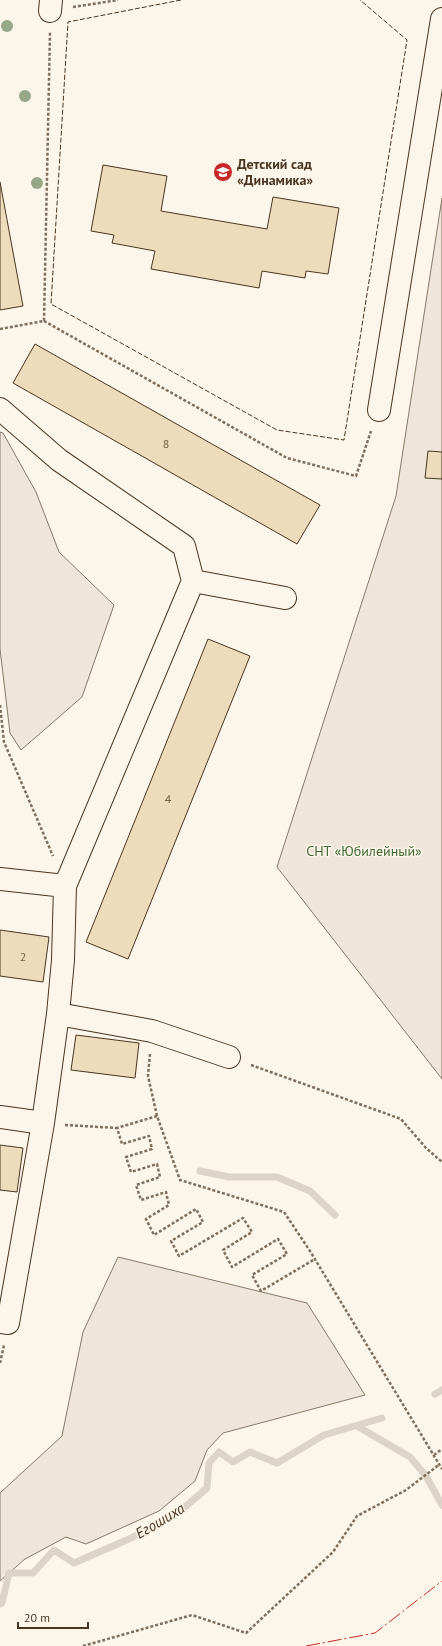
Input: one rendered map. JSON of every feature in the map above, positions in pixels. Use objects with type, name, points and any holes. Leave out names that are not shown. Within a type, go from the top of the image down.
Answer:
[{"type":"lane","points":[[379,410],[442,19]]},
{"type":"lane","points":[[0,408],[59,460],[184,546],[193,582],[65,886],[63,960],[58,1014],[43,1123],[8,1323],[0,1322]]},
{"type":"lane","points":[[193,582],[285,598]]},
{"type":"lane","points":[[0,879],[65,886]]},
{"type":"lane","points":[[58,1014],[152,1031],[229,1057]]},
{"type":"lane","points":[[0,1117],[43,1123]]},
{"type":"path","points":[[44,321],[51,5],[118,0]]},
{"type":"path","points":[[0,329],[44,321],[287,458],[356,476],[379,410]]},
{"type":"path","points":[[0,705],[4,742],[65,886]]},
{"type":"path","points":[[152,1031],[148,1076],[157,1116],[180,1180],[284,1212],[315,1259],[442,1469]]},
{"type":"path","points":[[229,1057],[401,1118],[426,1148],[442,1162]]},
{"type":"path","points":[[43,1123],[117,1128],[157,1116]]},
{"type":"path","points":[[117,1128],[122,1144],[149,1136],[152,1149],[126,1157],[131,1172],[157,1164],[160,1177],[136,1185],[141,1200],[166,1192],[169,1205],[146,1219],[154,1235],[196,1209],[202,1222],[171,1241],[179,1256],[243,1218],[252,1232],[223,1250],[232,1267],[278,1239],[287,1254],[252,1275],[261,1290],[315,1259]]},
{"type":"path","points":[[434,1455],[442,1449]]},
{"type":"path","points":[[83,1646],[192,1615],[246,1633],[333,1552],[357,1516],[406,1490],[440,1464]]},
{"type":"green space","name":"СНТ «Юбилейный»","points":[[442,198],[442,1079],[277,867],[396,496]]},
{"type":"green space","points":[[0,432],[3,433],[36,492],[59,552],[114,605],[82,697],[21,750],[10,733],[0,649]]},
{"type":"green space","points":[[118,1257],[307,1303],[365,1395],[223,1433],[207,1450],[195,1481],[159,1511],[86,1544],[66,1537],[25,1559],[0,1581],[0,1493],[62,1436],[83,1332]]},
{"type":"building","points":[[103,165],[167,176],[161,211],[267,229],[273,197],[339,208],[328,274],[306,271],[305,278],[262,271],[259,288],[151,269],[155,251],[112,243],[114,235],[91,231]]},
{"type":"building","points":[[0,182],[23,306],[0,310]]},
{"type":"building","points":[[35,344],[320,505],[297,544],[13,383]]},
{"type":"building","points":[[428,451],[442,452],[442,479],[425,478]]},
{"type":"building","points":[[208,639],[250,656],[128,959],[86,942]]},
{"type":"building","points":[[0,930],[49,937],[43,982],[0,976]]},
{"type":"building","points":[[76,1035],[139,1043],[135,1078],[71,1070]]},
{"type":"building","points":[[0,1145],[23,1148],[17,1192],[0,1190]]},
{"type":"waterway","points":[[200,1171],[229,1177],[277,1177],[310,1191],[335,1215]]},
{"type":"waterway","name":"Егошиха","points":[[435,1394],[442,1390]]},
{"type":"waterway","name":"Егошиха","points":[[0,1604],[2,1603],[9,1573],[33,1573],[54,1550],[74,1563],[129,1539],[178,1513],[207,1488],[209,1463],[219,1452],[233,1462],[250,1452],[277,1463],[324,1435],[382,1418]]},
{"type":"waterway","points":[[357,1426],[410,1457],[426,1476],[442,1505]]},
{"type":"fence","points":[[181,0],[68,22],[51,304],[277,430],[344,440],[407,40],[360,0]]},
{"type":"power","points":[[306,1646],[375,1633],[442,1581]]},
{"type":"place","name":"Детский сад «Динамика»","points":[[223,172]]}]
